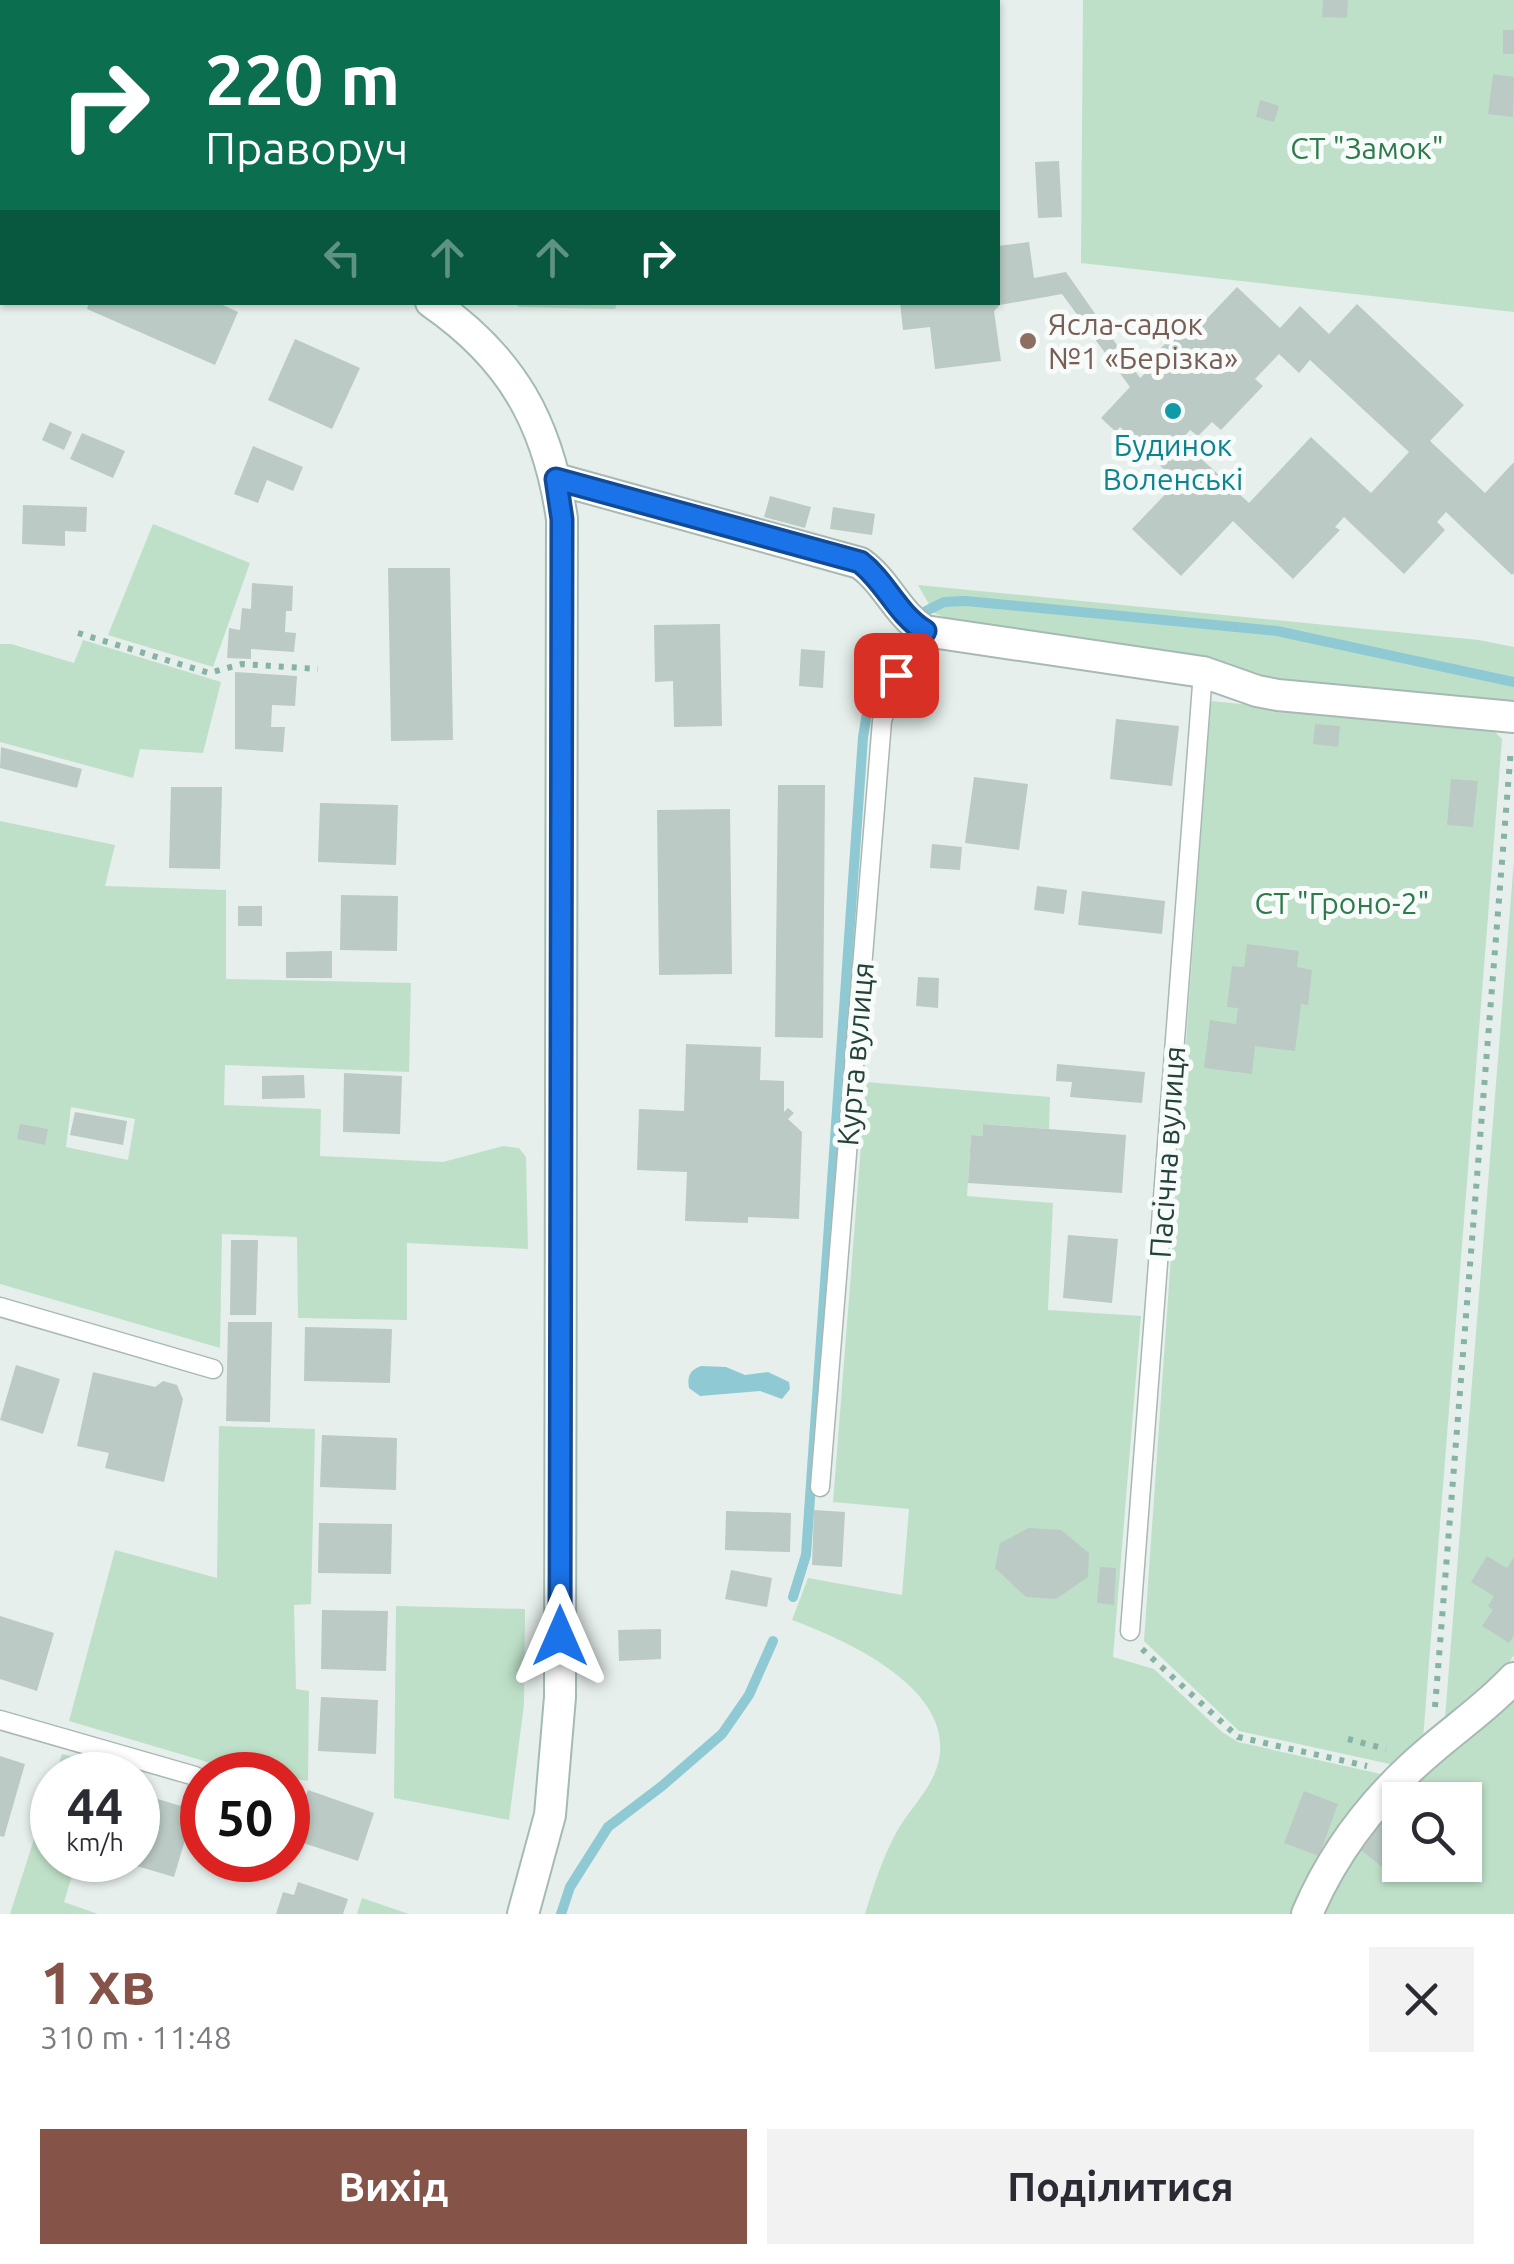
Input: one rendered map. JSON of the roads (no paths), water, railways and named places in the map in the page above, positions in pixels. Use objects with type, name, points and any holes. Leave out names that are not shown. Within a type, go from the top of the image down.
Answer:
[{"type":"main road","points":[[436,305],[466,326],[513,379],[546,445],[562,519],[560,1697],[550,1815],[523,1914]]},
{"type":"main road","points":[[556,479],[860,562],[882,582],[912,624],[925,631],[1204,672],[1278,695],[1514,717]]},
{"type":"main road","points":[[1307,1914],[1338,1850],[1404,1774],[1490,1704],[1514,1678]]},
{"type":"lane","name":"Курта вулиця","points":[[820,1487],[882,722],[896,675],[925,631]]},
{"type":"lane","name":"Пасічна вулиця","points":[[1130,1632],[1204,672]]},
{"type":"lane","points":[[0,1307],[213,1369]]},
{"type":"lane","points":[[0,1720],[180,1772]]},
{"type":"water","points":[[701,1366],[726,1367],[745,1375],[768,1372],[789,1382],[790,1389],[782,1399],[760,1391],[700,1396],[689,1388],[688,1380]]},
{"type":"waterway","points":[[926,611],[944,602],[966,601],[1277,631],[1514,682]]},
{"type":"waterway","points":[[793,1597],[806,1555],[863,737],[874,671],[893,640]]},
{"type":"waterway","points":[[561,1914],[570,1887],[608,1827],[722,1734],[749,1695],[773,1641]]},
{"type":"place","name":"Ясла-садок №1 «Берізка»","points":[[1028,341]]},
{"type":"place","name":"Будинок Воленські","points":[[1173,411]]},
{"type":"park label","name":"СТ \"Замок\"","points":[[1367,148]]},
{"type":"park label","name":"СТ \"Гроно-2\"","points":[[1342,903]]}]
